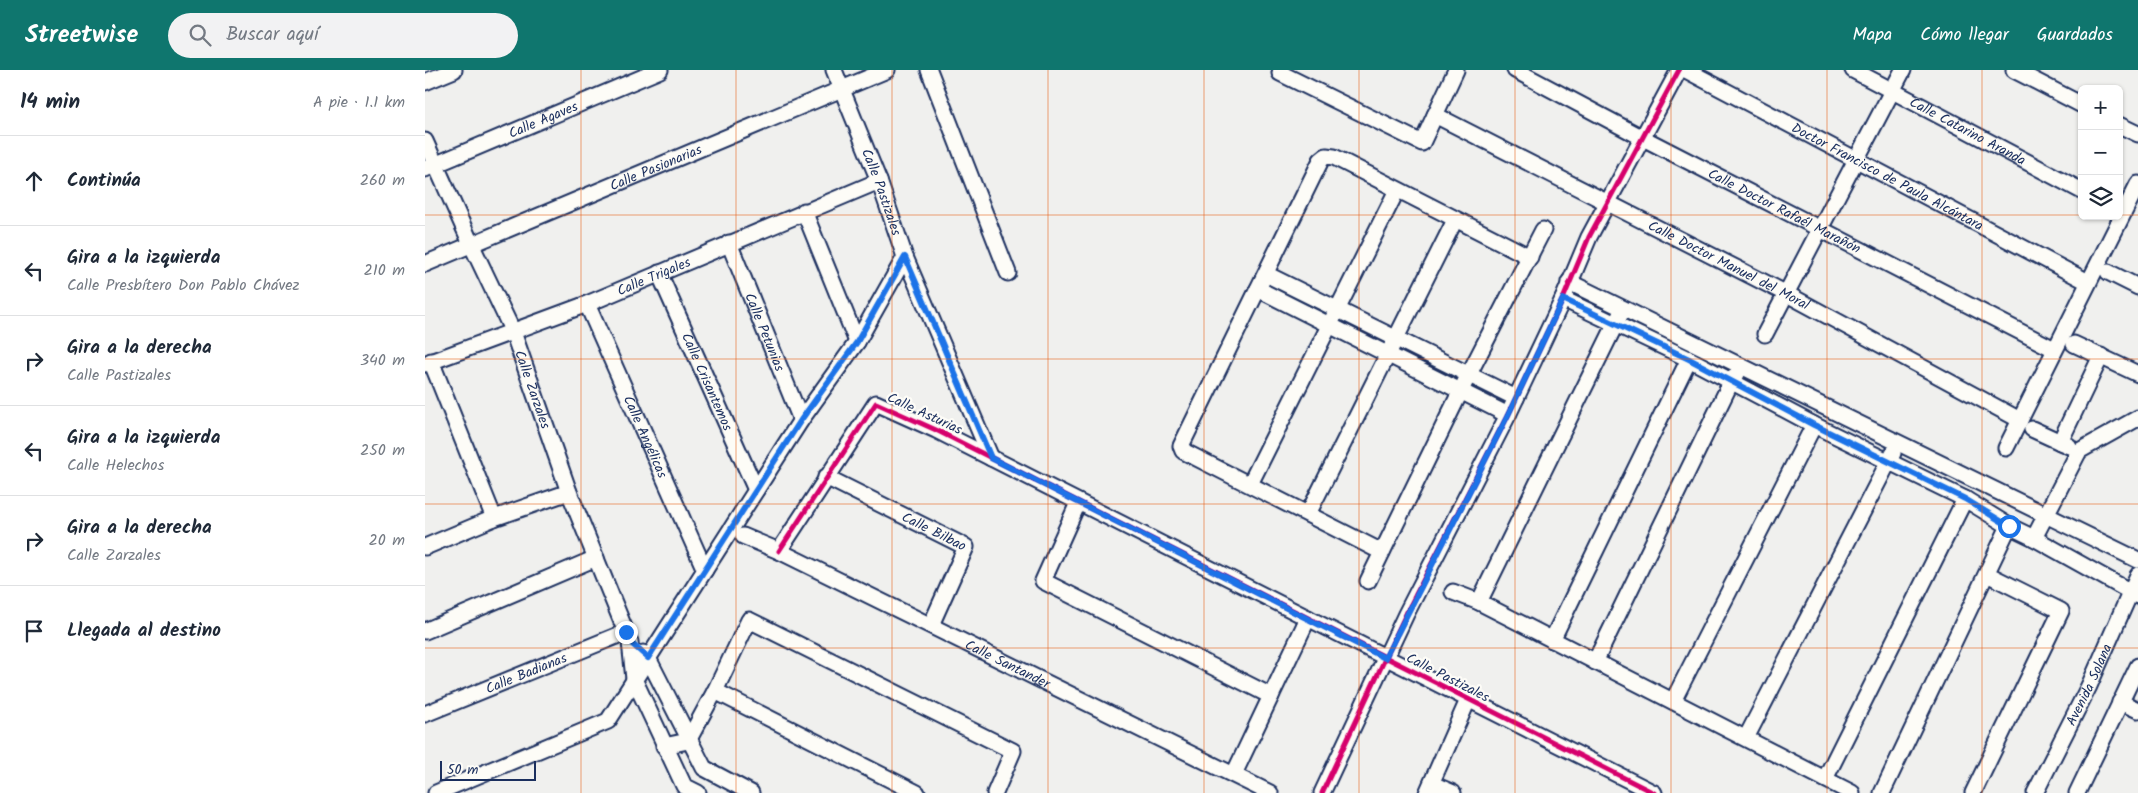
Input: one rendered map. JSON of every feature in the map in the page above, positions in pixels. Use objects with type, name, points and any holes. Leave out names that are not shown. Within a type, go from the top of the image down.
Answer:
[{"type":"street","points":[[425,82],[454,70]]},
{"type":"street","name":"Calle Agaves","points":[[430,167],[661,70]]},
{"type":"street","name":"Calle Pastizales","points":[[834,70],[879,181],[905,257],[991,458],[1468,700],[1628,787],[1654,793]]},
{"type":"street","name":"Calle Pasionarias","points":[[425,264],[472,246],[887,70]]},
{"type":"street","points":[[929,70],[1008,273]]},
{"type":"street","points":[[1281,72],[1422,143],[1456,70]]},
{"type":"street","name":"Calle Doctor Rafaél Marañón","points":[[1515,70],[1643,138],[2054,349]]},
{"type":"street","points":[[1322,793],[1385,658],[1508,415],[1563,299],[1589,237],[1679,70]]},
{"type":"street","name":"Doctor Francisco de Paula Alcántara","points":[[1686,70],[2088,282]]},
{"type":"street","name":"Calle Catarino Aranda","points":[[1853,70],[2078,189]]},
{"type":"street","points":[[1765,334],[1903,70]]},
{"type":"street","points":[[2014,70],[2078,103]]},
{"type":"street","name":"Calle Doctor Manuel del Moral","points":[[1435,115],[1785,294],[2079,451]]},
{"type":"street","points":[[2123,126],[2138,134]]},
{"type":"street","name":"Calle Zarzales","points":[[425,141],[430,167],[472,246],[513,332],[569,492],[628,637],[634,678],[684,786],[698,793]]},
{"type":"street","points":[[1382,552],[1183,451],[1181,446],[1321,160],[1326,156],[1334,157],[1529,258]]},
{"type":"street","name":"Calle Trigales","points":[[428,362],[587,304],[803,211],[879,181]]},
{"type":"street","points":[[2123,210],[2138,184]]},
{"type":"street","points":[[1249,484],[1397,190]]},
{"type":"street","points":[[803,211],[857,342]]},
{"type":"street","points":[[1308,514],[1455,220]]},
{"type":"street","points":[[2006,448],[2026,424],[2054,349],[2118,220]]},
{"type":"street","points":[[1368,581],[1461,390],[1543,230]]},
{"type":"street","name":"Calle Petunias","points":[[729,243],[801,420]]},
{"type":"street","points":[[435,793],[608,721],[801,420],[857,342],[905,257]]},
{"type":"street","points":[[2108,272],[2138,287]]},
{"type":"street","name":"Calle Crisantemos","points":[[659,273],[756,490]]},
{"type":"street","points":[[1266,274],[1397,337],[1516,398]]},
{"type":"street","points":[[1569,282],[1741,368],[2138,560]]},
{"type":"street","points":[[1259,290],[1389,353],[1508,415]]},
{"type":"street","points":[[1563,299],[1689,359],[1814,425],[1965,499],[2009,526],[2134,594]]},
{"type":"street","name":"Calle Angélicas","points":[[587,304],[705,570]]},
{"type":"street","points":[[1479,602],[1624,309]]},
{"type":"street","points":[[2074,344],[2138,374]]},
{"type":"street","points":[[2060,442],[2101,356]]},
{"type":"street","points":[[1552,640],[1689,359]]},
{"type":"street","points":[[428,362],[494,518]]},
{"type":"street","points":[[1595,662],[1731,382],[1741,368]]},
{"type":"street","name":"Calle Asturias","points":[[826,477],[877,403],[991,458]]},
{"type":"street","points":[[2034,538],[2079,451],[2138,418]]},
{"type":"street","points":[[1673,701],[1814,425]]},
{"type":"street","points":[[1745,738],[1898,444]]},
{"type":"street","points":[[779,551],[826,477]]},
{"type":"street","name":"Calle Bilbao","points":[[826,477],[966,547],[931,625]]},
{"type":"street","points":[[425,547],[494,518],[569,492]]},
{"type":"street","points":[[1825,779],[1965,499]]},
{"type":"street","points":[[1079,503],[1043,581],[1271,696]]},
{"type":"street","points":[[1882,793],[2009,526]]},
{"type":"street","name":"Calle Santander","points":[[743,536],[779,551],[931,625],[1270,793]]},
{"type":"street","points":[[425,631],[596,558]]},
{"type":"street","points":[[1973,793],[2061,611],[1987,574]]},
{"type":"street","name":"Avenida Solana","points":[[2035,793],[2134,594],[2138,575]]},
{"type":"street","points":[[1453,592],[1479,602],[1852,793]]},
{"type":"street","points":[[1234,774],[1308,618]]},
{"type":"street","points":[[664,746],[688,741],[715,691],[749,620],[1013,751],[995,793]]},
{"type":"street","name":"Calle Zarzales","points":[[628,637],[648,658]]},
{"type":"street","name":"Calle Badianas","points":[[425,714],[628,637]]},
{"type":"street","points":[[648,658],[703,768],[751,793]]},
{"type":"street","points":[[2077,793],[2138,666]]},
{"type":"street","points":[[715,691],[917,793]]},
{"type":"street","points":[[1453,793],[1429,788],[1468,700]]},
{"type":"street","points":[[2120,702],[2138,710]]},
{"type":"cycle path","points":[[1322,793],[1406,614],[1508,415],[1563,299],[1589,237],[1679,70]]},
{"type":"cycle path","points":[[779,551],[876,403],[936,430],[1654,793]]},
{"type":"route","points":[[626,632],[630,642],[648,658],[801,420],[857,342],[905,257],[956,372],[991,458],[1385,658],[1508,415],[1563,299],[1689,359],[1814,425],[1965,499],[2009,526]]}]
